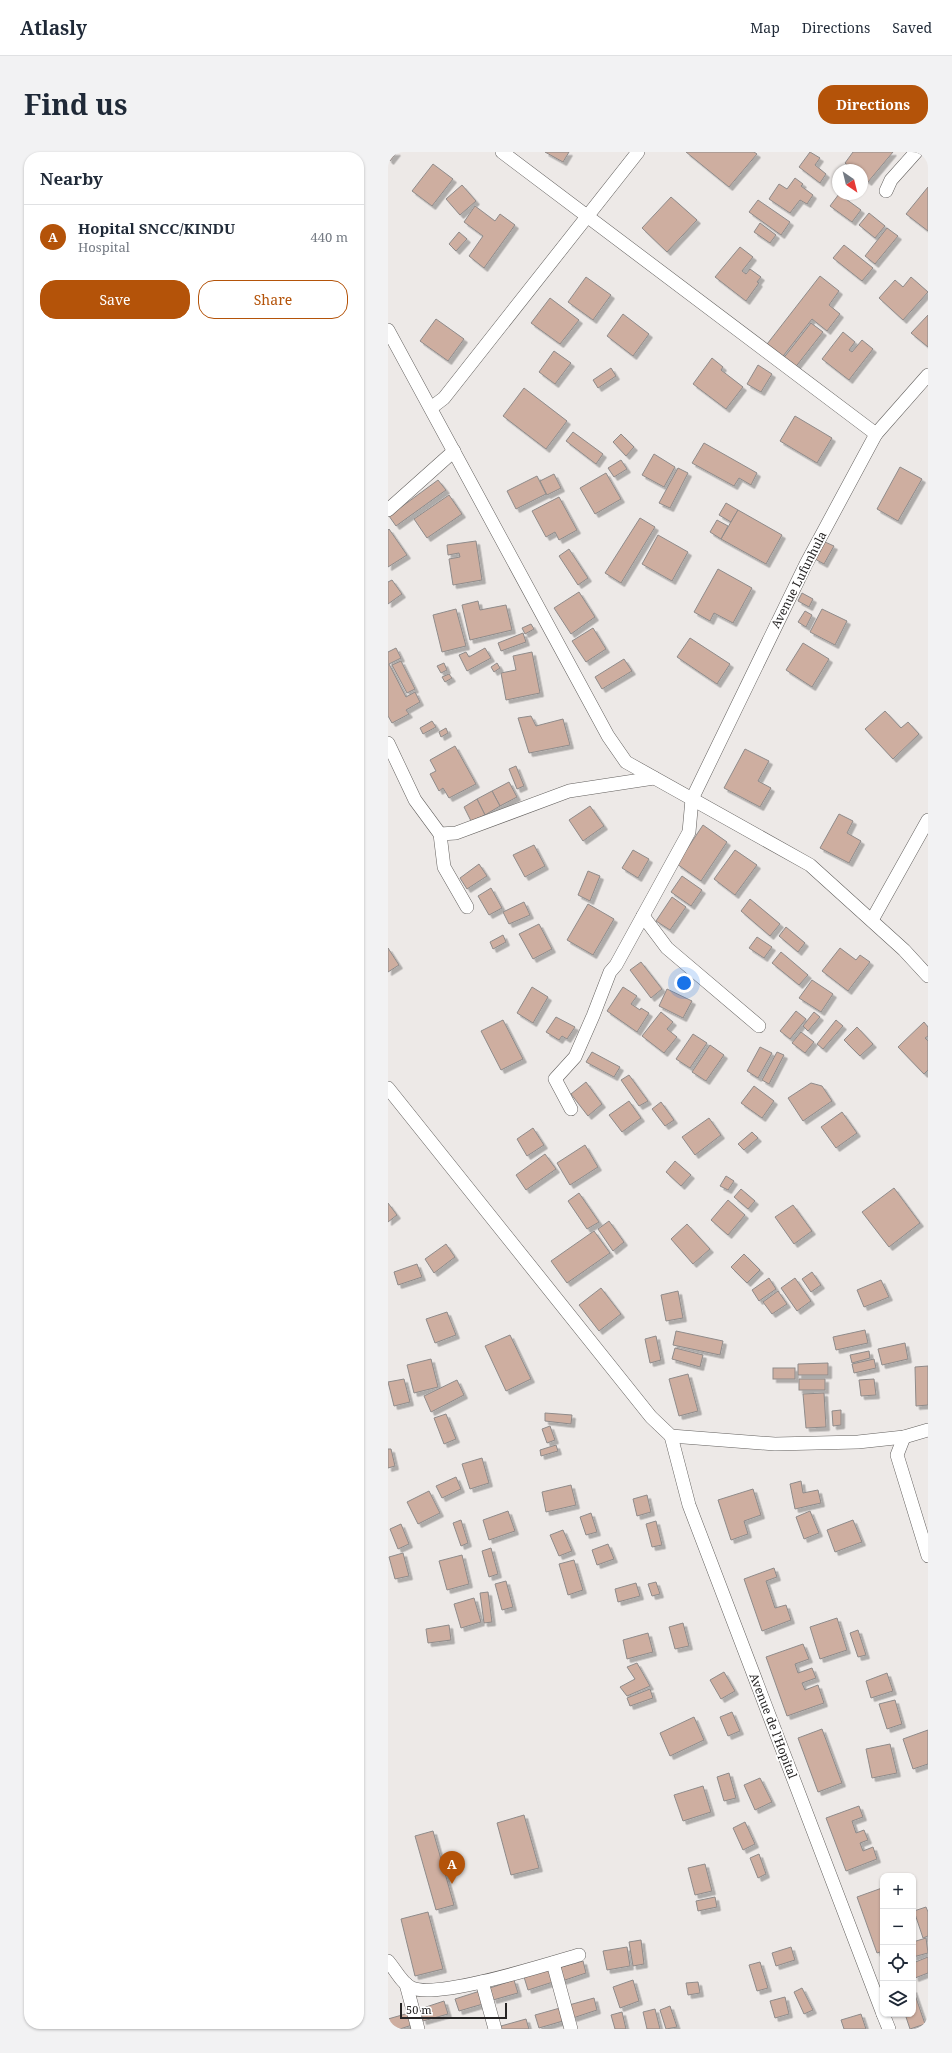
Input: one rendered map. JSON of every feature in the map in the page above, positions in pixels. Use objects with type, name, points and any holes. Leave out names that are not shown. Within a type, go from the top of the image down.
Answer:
[{"type":"street","points":[[502,152],[876,434]]},
{"type":"street","points":[[430,408],[444,398],[638,152]]},
{"type":"street","points":[[886,190],[891,180],[916,152]]},
{"type":"street","points":[[388,330],[608,736],[626,762],[810,866],[872,920],[904,950],[928,976]]},
{"type":"street","name":"Avenue Lufunhula","points":[[692,799],[806,564],[876,434],[928,376]]},
{"type":"street","points":[[388,510],[454,451]]},
{"type":"street","points":[[388,743],[415,800],[440,834],[444,867],[467,907]]},
{"type":"street","points":[[440,834],[456,833],[569,791],[654,778]]},
{"type":"street","points":[[571,1109],[555,1079],[574,1057],[593,1016],[610,972],[616,965],[689,832],[692,799]]},
{"type":"street","points":[[872,920],[928,820]]},
{"type":"street","points":[[643,916],[667,948],[759,1026]]},
{"type":"street","points":[[388,1088],[651,1417],[671,1436],[775,1444],[858,1442],[904,1437],[928,1430]]},
{"type":"street","name":"Avenue de l'Hopital","points":[[671,1436],[689,1505],[880,2006]]},
{"type":"street","points":[[904,1437],[897,1455],[928,1556]]},
{"type":"street","points":[[388,1961],[406,1984],[413,1988],[435,1990],[482,1982],[579,1955]]},
{"type":"street","points":[[553,1963],[571,2029]]},
{"type":"street","points":[[482,1982],[495,2029]]},
{"type":"street","points":[[406,1984],[418,2029]]},
{"type":"street","name":"Avenue de l'Hopital","points":[[884,2017],[889,2029]]},
{"type":"building","points":[[388,152],[397,152],[390,161],[388,159]]},
{"type":"building","points":[[545,152],[569,152],[563,162]]},
{"type":"building","points":[[686,152],[754,152],[757,154],[729,187]]},
{"type":"building","points":[[810,152],[820,158],[815,165],[826,174],[820,183],[799,167]]},
{"type":"building","points":[[853,152],[893,152],[868,182],[868,164],[845,163]]},
{"type":"building","points":[[433,164],[453,179],[432,206],[412,191]]},
{"type":"building","points":[[795,178],[803,184],[801,186],[813,195],[807,204],[800,200],[790,213],[769,199],[779,184],[787,189]]},
{"type":"building","points":[[462,185],[476,201],[460,215],[446,199]]},
{"type":"building","points":[[928,187],[928,231],[906,214]]},
{"type":"building","points":[[671,197],[697,220],[667,252],[642,228]]},
{"type":"building","points":[[758,200],[790,222],[781,235],[749,212]]},
{"type":"building","points":[[834,200],[847,200],[861,210],[852,222],[830,206]]},
{"type":"building","points":[[475,206],[495,221],[500,214],[515,225],[484,268],[469,256],[483,236],[464,222]]},
{"type":"building","points":[[869,213],[885,226],[875,238],[859,225]]},
{"type":"building","points":[[760,223],[776,235],[770,243],[754,232]]},
{"type":"building","points":[[887,228],[898,236],[875,264],[865,256]]},
{"type":"building","points":[[459,232],[467,239],[456,251],[449,244]]},
{"type":"building","points":[[844,245],[873,268],[862,281],[833,258]]},
{"type":"building","points":[[740,247],[753,257],[742,271],[746,274],[750,269],[761,277],[757,282],[759,283],[746,301],[715,277]]},
{"type":"building","points":[[820,276],[839,291],[829,305],[840,314],[827,331],[812,319],[780,360],[764,348]]},
{"type":"building","points":[[586,277],[611,295],[593,320],[568,302]]},
{"type":"building","points":[[911,277],[928,292],[903,320],[879,298],[895,280],[903,287]]},
{"type":"building","points":[[550,298],[579,320],[560,344],[531,323]]},
{"type":"building","points":[[623,314],[649,334],[633,356],[607,336]]},
{"type":"building","points":[[928,315],[928,347],[911,333]]},
{"type":"building","points":[[436,319],[464,339],[448,361],[420,341]]},
{"type":"building","points":[[811,323],[823,332],[794,369],[782,360]]},
{"type":"building","points":[[843,332],[855,342],[849,350],[852,352],[862,340],[873,349],[849,380],[822,359]]},
{"type":"building","points":[[554,351],[571,363],[555,384],[539,372]]},
{"type":"building","points":[[712,358],[723,367],[721,370],[743,387],[726,409],[693,384]]},
{"type":"building","points":[[758,365],[772,374],[761,392],[747,384]]},
{"type":"building","points":[[611,368],[616,376],[598,388],[593,380]]},
{"type":"building","points":[[524,388],[567,421],[546,449],[503,416]]},
{"type":"building","points":[[795,416],[832,438],[817,463],[780,441]]},
{"type":"building","points":[[573,432],[603,454],[596,464],[566,441]]},
{"type":"building","points":[[621,434],[634,447],[626,456],[613,442]]},
{"type":"building","points":[[704,443],[757,473],[751,485],[739,478],[734,486],[692,463]]},
{"type":"building","points":[[654,454],[675,467],[664,487],[642,475]]},
{"type":"building","points":[[621,460],[627,469],[614,477],[608,468]]},
{"type":"building","points":[[900,467],[922,479],[898,521],[877,509]]},
{"type":"building","points":[[678,468],[688,473],[670,508],[659,503]]},
{"type":"building","points":[[606,473],[621,499],[595,514],[580,488]]},
{"type":"building","points":[[554,474],[561,488],[547,495],[540,481]]},
{"type":"building","points":[[537,476],[546,494],[516,509],[507,491]]},
{"type":"building","points":[[438,480],[446,490],[396,526],[389,516]]},
{"type":"building","points":[[449,495],[462,514],[427,538],[414,519]]},
{"type":"building","points":[[559,497],[577,530],[559,540],[555,532],[546,537],[532,511]]},
{"type":"building","points":[[726,503],[738,510],[731,522],[719,515]]},
{"type":"building","points":[[738,510],[782,535],[766,564],[721,539]]},
{"type":"building","points":[[640,518],[655,527],[621,583],[605,573]]},
{"type":"building","points":[[717,520],[728,526],[721,539],[710,532]]},
{"type":"building","points":[[389,529],[407,555],[388,567],[388,530]]},
{"type":"building","points":[[658,535],[688,552],[672,581],[642,564]]},
{"type":"building","points":[[476,541],[482,580],[453,585],[449,559],[460,557],[459,553],[448,555],[447,545]]},
{"type":"building","points":[[825,542],[834,546],[824,564],[815,559]]},
{"type":"building","points":[[569,549],[588,578],[578,585],[559,556]]},
{"type":"building","points":[[718,569],[752,588],[733,623],[714,613],[710,621],[694,612]]},
{"type":"building","points":[[392,580],[402,594],[388,604],[388,582]]},
{"type":"building","points":[[579,592],[595,617],[571,634],[554,608]]},
{"type":"building","points":[[802,593],[813,599],[809,607],[798,601]]},
{"type":"building","points":[[478,601],[480,610],[506,605],[512,630],[470,640],[462,605]]},
{"type":"building","points":[[456,609],[466,646],[442,652],[433,615]]},
{"type":"building","points":[[822,609],[847,621],[835,645],[810,632]]},
{"type":"building","points":[[805,611],[812,615],[806,627],[798,622]]},
{"type":"building","points":[[531,624],[534,629],[525,634],[522,628]]},
{"type":"building","points":[[593,628],[606,649],[586,662],[572,641]]},
{"type":"building","points":[[523,633],[526,642],[501,651],[498,643]]},
{"type":"building","points":[[690,638],[730,664],[717,684],[677,657]]},
{"type":"building","points":[[803,643],[829,659],[812,687],[786,670]]},
{"type":"building","points":[[396,648],[401,658],[389,664],[406,697],[415,692],[420,702],[406,710],[409,714],[392,723],[388,716],[388,652]]},
{"type":"building","points":[[485,648],[491,658],[467,671],[459,655],[466,652],[469,657]]},
{"type":"building","points":[[532,652],[540,693],[506,700],[501,673],[516,670],[513,656]]},
{"type":"building","points":[[624,659],[632,671],[602,689],[595,677]]},
{"type":"building","points":[[401,661],[415,689],[407,693],[392,665]]},
{"type":"building","points":[[444,663],[447,670],[441,673],[437,666]]},
{"type":"building","points":[[497,663],[500,668],[494,672],[491,667]]},
{"type":"building","points":[[449,674],[452,678],[445,682],[442,677]]},
{"type":"building","points":[[885,711],[901,728],[908,722],[919,734],[893,759],[865,729]]},
{"type":"building","points":[[531,716],[536,726],[563,719],[570,745],[529,753],[518,718]]},
{"type":"building","points":[[432,721],[436,727],[423,734],[420,728]]},
{"type":"building","points":[[446,728],[448,733],[441,737],[439,732]]},
{"type":"building","points":[[455,746],[476,784],[449,798],[443,788],[439,791],[430,774],[436,771],[430,760]]},
{"type":"building","points":[[745,749],[769,761],[758,781],[771,788],[760,807],[724,788]]},
{"type":"building","points":[[516,766],[524,786],[517,789],[509,769]]},
{"type":"building","points":[[509,782],[517,797],[500,806],[492,791]]},
{"type":"building","points":[[492,791],[500,806],[485,815],[477,799]]},
{"type":"building","points":[[477,799],[485,815],[471,821],[464,807]]},
{"type":"building","points":[[590,806],[604,826],[583,841],[569,820]]},
{"type":"building","points":[[839,814],[853,821],[847,833],[861,841],[849,863],[820,848]]},
{"type":"building","points":[[703,825],[727,842],[701,881],[677,864]]},
{"type":"building","points":[[534,845],[545,866],[525,877],[513,855]]},
{"type":"building","points":[[633,850],[649,859],[638,878],[622,868]]},
{"type":"building","points":[[735,850],[757,865],[735,895],[714,879]]},
{"type":"building","points":[[479,864],[487,876],[467,889],[460,878]]},
{"type":"building","points":[[588,871],[600,876],[590,901],[578,895]]},
{"type":"building","points":[[682,876],[702,890],[691,906],[671,892]]},
{"type":"building","points":[[491,888],[502,908],[489,915],[478,896]]},
{"type":"building","points":[[672,897],[686,907],[670,930],[656,921]]},
{"type":"building","points":[[750,899],[780,924],[770,936],[741,911]]},
{"type":"building","points":[[524,902],[530,915],[509,924],[503,912]]},
{"type":"building","points":[[588,904],[614,919],[593,955],[567,940]]},
{"type":"building","points":[[539,924],[552,949],[533,959],[519,934]]},
{"type":"building","points":[[786,927],[805,943],[798,952],[779,936]]},
{"type":"building","points":[[503,935],[506,942],[493,949],[490,942]]},
{"type":"building","points":[[757,937],[772,947],[764,958],[749,948]]},
{"type":"building","points":[[388,948],[399,965],[388,972]]},
{"type":"building","points":[[840,948],[856,960],[860,955],[870,962],[848,991],[822,971]]},
{"type":"building","points":[[781,952],[808,975],[799,985],[772,963]]},
{"type":"building","points":[[641,962],[662,989],[651,998],[630,970]]},
{"type":"building","points":[[812,980],[833,994],[821,1012],[799,998]]},
{"type":"building","points":[[532,987],[548,997],[533,1023],[517,1013]]},
{"type":"building","points":[[623,987],[637,996],[631,1004],[640,1010],[641,1008],[649,1013],[637,1032],[607,1011]]},
{"type":"building","points":[[667,989],[692,1001],[683,1018],[659,1006]]},
{"type":"building","points":[[796,1011],[806,1019],[790,1039],[780,1031]]},
{"type":"building","points":[[661,1012],[673,1022],[667,1029],[677,1037],[664,1053],[642,1036]]},
{"type":"building","points":[[814,1012],[820,1017],[808,1031],[803,1026]]},
{"type":"building","points":[[556,1017],[575,1027],[567,1039],[562,1036],[559,1040],[546,1032]]},
{"type":"building","points":[[503,1020],[523,1059],[501,1070],[481,1031]]},
{"type":"building","points":[[836,1020],[843,1026],[823,1049],[817,1044]]},
{"type":"building","points":[[924,1022],[928,1027],[928,1036],[925,1038],[928,1041],[928,1070],[924,1074],[898,1047]]},
{"type":"building","points":[[857,1027],[873,1044],[860,1056],[844,1040]]},
{"type":"building","points":[[801,1032],[814,1042],[805,1053],[792,1043]]},
{"type":"building","points":[[693,1034],[707,1043],[690,1068],[676,1059]]},
{"type":"building","points":[[710,1045],[724,1055],[706,1081],[692,1072]]},
{"type":"building","points":[[760,1047],[772,1053],[758,1078],[747,1071]]},
{"type":"building","points":[[592,1052],[620,1067],[614,1077],[586,1062]]},
{"type":"building","points":[[777,1052],[784,1055],[769,1084],[762,1080]]},
{"type":"building","points":[[629,1075],[648,1101],[639,1106],[621,1080]]},
{"type":"building","points":[[586,1082],[602,1104],[588,1116],[571,1094]]},
{"type":"building","points":[[811,1083],[822,1086],[832,1101],[803,1121],[788,1098]]},
{"type":"building","points":[[754,1086],[774,1101],[762,1118],[741,1103]]},
{"type":"building","points":[[629,1101],[641,1118],[622,1132],[609,1115]]},
{"type":"building","points":[[661,1102],[674,1120],[665,1126],[652,1109]]},
{"type":"building","points":[[842,1112],[857,1133],[836,1148],[821,1127]]},
{"type":"building","points":[[709,1118],[721,1135],[695,1155],[682,1137]]},
{"type":"building","points":[[533,1128],[544,1145],[527,1156],[517,1139]]},
{"type":"building","points":[[752,1132],[758,1138],[744,1150],[738,1144]]},
{"type":"building","points":[[585,1145],[598,1167],[570,1185],[557,1163]]},
{"type":"building","points":[[545,1154],[556,1169],[526,1190],[516,1175]]},
{"type":"building","points":[[675,1161],[691,1175],[681,1186],[666,1172]]},
{"type":"building","points":[[726,1176],[734,1181],[728,1190],[720,1186]]},
{"type":"building","points":[[894,1188],[920,1223],[889,1247],[862,1212]]},
{"type":"building","points":[[741,1189],[755,1201],[748,1209],[734,1197]]},
{"type":"building","points":[[579,1193],[599,1222],[587,1229],[568,1201]]},
{"type":"building","points":[[728,1200],[745,1215],[728,1235],[711,1220]]},
{"type":"building","points":[[388,1203],[397,1215],[388,1222]]},
{"type":"building","points":[[793,1205],[812,1231],[794,1244],[775,1217]]},
{"type":"building","points":[[609,1221],[624,1242],[613,1251],[598,1229]]},
{"type":"building","points":[[687,1224],[710,1249],[693,1264],[671,1239]]},
{"type":"building","points":[[594,1231],[610,1253],[567,1283],[551,1261]]},
{"type":"building","points":[[446,1244],[455,1257],[434,1273],[425,1259]]},
{"type":"building","points":[[744,1254],[760,1270],[747,1283],[731,1267]]},
{"type":"building","points":[[417,1264],[422,1277],[398,1285],[394,1272]]},
{"type":"building","points":[[812,1272],[821,1285],[811,1292],[802,1279]]},
{"type":"building","points":[[769,1278],[776,1289],[759,1301],[752,1290]]},
{"type":"building","points":[[795,1278],[811,1301],[797,1311],[781,1288]]},
{"type":"building","points":[[881,1280],[889,1297],[864,1307],[857,1290]]},
{"type":"building","points":[[601,1288],[621,1314],[599,1331],[579,1305]]},
{"type":"building","points":[[678,1291],[683,1318],[666,1321],[661,1295]]},
{"type":"building","points":[[778,1291],[787,1304],[772,1314],[763,1302]]},
{"type":"building","points":[[447,1312],[456,1335],[435,1343],[426,1319]]},
{"type":"building","points":[[865,1330],[868,1343],[836,1350],[833,1337]]},
{"type":"building","points":[[676,1331],[723,1341],[720,1355],[673,1345]]},
{"type":"building","points":[[510,1335],[531,1379],[506,1391],[485,1346]]},
{"type":"building","points":[[656,1336],[661,1360],[650,1363],[645,1339]]},
{"type":"building","points":[[905,1343],[908,1359],[882,1365],[878,1349]]},
{"type":"building","points":[[675,1348],[703,1355],[700,1367],[672,1359]]},
{"type":"building","points":[[869,1351],[870,1358],[852,1363],[850,1355]]},
{"type":"building","points":[[431,1359],[438,1387],[414,1393],[407,1365]]},
{"type":"building","points":[[874,1359],[876,1368],[854,1373],[852,1364]]},
{"type":"building","points":[[828,1363],[828,1375],[798,1375],[798,1364]]},
{"type":"building","points":[[928,1366],[928,1405],[916,1406],[915,1367]]},
{"type":"building","points":[[773,1368],[795,1368],[795,1379],[773,1379]]},
{"type":"building","points":[[688,1374],[698,1411],[679,1416],[669,1379]]},
{"type":"building","points":[[404,1379],[410,1402],[394,1406],[388,1382]]},
{"type":"building","points":[[799,1379],[825,1379],[825,1390],[799,1390]]},
{"type":"building","points":[[874,1379],[876,1395],[861,1396],[859,1380]]},
{"type":"building","points":[[457,1380],[464,1395],[431,1412],[424,1396]]},
{"type":"building","points":[[824,1393],[826,1427],[806,1428],[803,1394]]},
{"type":"building","points":[[841,1410],[841,1425],[833,1426],[832,1411]]},
{"type":"building","points":[[545,1413],[572,1415],[571,1424],[545,1421]]},
{"type":"building","points":[[446,1414],[456,1439],[444,1444],[434,1418]]},
{"type":"building","points":[[550,1426],[555,1440],[547,1443],[542,1429]]},
{"type":"building","points":[[556,1445],[558,1451],[541,1456],[540,1450]]},
{"type":"building","points":[[388,1449],[391,1449],[395,1466],[388,1468]]},
{"type":"building","points":[[482,1458],[489,1483],[470,1489],[462,1464]]},
{"type":"building","points":[[456,1477],[461,1489],[442,1498],[436,1486]]},
{"type":"building","points":[[801,1481],[803,1493],[818,1490],[821,1503],[795,1509],[790,1484]]},
{"type":"building","points":[[571,1485],[576,1505],[546,1512],[542,1492]]},
{"type":"building","points":[[753,1489],[761,1515],[744,1521],[748,1534],[731,1540],[718,1500]]},
{"type":"building","points":[[429,1491],[440,1513],[418,1524],[407,1502]]},
{"type":"building","points":[[647,1495],[651,1512],[637,1516],[633,1499]]},
{"type":"building","points":[[508,1511],[515,1531],[489,1540],[483,1520]]},
{"type":"building","points":[[810,1511],[819,1533],[804,1539],[796,1517]]},
{"type":"building","points":[[591,1513],[597,1532],[586,1535],[580,1517]]},
{"type":"building","points":[[461,1520],[468,1543],[461,1546],[453,1523]]},
{"type":"building","points":[[853,1520],[862,1542],[835,1552],[827,1530]]},
{"type":"building","points":[[656,1521],[662,1545],[652,1547],[646,1524]]},
{"type":"building","points":[[401,1524],[409,1544],[398,1549],[390,1529]]},
{"type":"building","points":[[563,1530],[572,1551],[559,1556],[550,1535]]},
{"type":"building","points":[[608,1544],[614,1559],[597,1565],[592,1550]]},
{"type":"building","points":[[491,1548],[498,1574],[489,1577],[482,1551]]},
{"type":"building","points":[[403,1553],[409,1576],[395,1579],[389,1557]]},
{"type":"building","points":[[462,1555],[469,1584],[447,1590],[439,1561]]},
{"type":"building","points":[[574,1560],[583,1590],[568,1595],[559,1564]]},
{"type":"building","points":[[774,1568],[777,1577],[766,1581],[775,1608],[786,1605],[791,1620],[762,1631],[744,1579]]},
{"type":"building","points":[[506,1581],[513,1607],[502,1610],[495,1584]]},
{"type":"building","points":[[656,1582],[660,1594],[652,1596],[648,1584]]},
{"type":"building","points":[[636,1583],[640,1596],[618,1602],[615,1589]]},
{"type":"building","points":[[488,1592],[492,1622],[484,1623],[480,1593]]},
{"type":"building","points":[[474,1598],[481,1622],[461,1628],[454,1604]]},
{"type":"building","points":[[837,1618],[847,1650],[820,1659],[810,1627]]},
{"type":"building","points":[[683,1623],[689,1646],[675,1649],[669,1627]]},
{"type":"building","points":[[449,1625],[451,1640],[428,1643],[426,1629]]},
{"type":"building","points":[[858,1630],[866,1655],[858,1657],[850,1633]]},
{"type":"building","points":[[648,1633],[653,1652],[627,1659],[623,1640]]},
{"type":"building","points":[[803,1644],[809,1659],[795,1664],[798,1673],[812,1668],[816,1678],[802,1683],[805,1690],[818,1685],[824,1703],[787,1716],[766,1657]]},
{"type":"building","points":[[637,1663],[650,1686],[627,1696],[620,1687],[635,1679],[627,1667]]},
{"type":"building","points":[[724,1672],[735,1691],[721,1699],[710,1680]]},
{"type":"building","points":[[887,1673],[893,1691],[871,1698],[866,1681]]},
{"type":"building","points":[[650,1689],[653,1698],[630,1706],[627,1698]]},
{"type":"building","points":[[895,1700],[902,1724],[887,1729],[879,1704]]},
{"type":"building","points":[[732,1712],[740,1731],[728,1736],[720,1717]]},
{"type":"building","points":[[694,1717],[704,1740],[670,1756],[660,1733]]},
{"type":"building","points":[[822,1729],[842,1783],[818,1792],[798,1738]]},
{"type":"building","points":[[928,1730],[928,1764],[913,1769],[903,1739]]},
{"type":"building","points":[[890,1744],[897,1773],[872,1778],[866,1749]]},
{"type":"building","points":[[729,1773],[736,1798],[724,1801],[717,1777]]},
{"type":"building","points":[[760,1778],[772,1802],[755,1810],[744,1785]]},
{"type":"building","points":[[703,1786],[711,1812],[683,1821],[674,1795]]},
{"type":"building","points":[[859,1806],[863,1817],[852,1821],[856,1833],[864,1830],[868,1840],[860,1843],[863,1851],[873,1847],[877,1859],[846,1871],[826,1818]]},
{"type":"building","points":[[524,1815],[539,1868],[511,1875],[497,1823]]},
{"type":"building","points":[[745,1822],[755,1844],[743,1850],[733,1828]]},
{"type":"building","points":[[433,1831],[454,1905],[436,1910],[415,1836]]},
{"type":"building","points":[[759,1854],[766,1874],[758,1878],[750,1858]]},
{"type":"building","points":[[705,1864],[712,1891],[695,1895],[688,1868]]},
{"type":"building","points":[[880,1889],[880,1952],[877,1953],[857,1897]]},
{"type":"building","points":[[715,1897],[717,1907],[698,1911],[696,1901]]},
{"type":"building","points":[[926,1907],[928,1912],[928,1936],[923,1938],[916,1917],[916,1910]]},
{"type":"building","points":[[428,1912],[443,1969],[415,1976],[401,1919]]},
{"type":"building","points":[[926,1938],[928,1953],[916,1956],[916,1941]]},
{"type":"building","points":[[641,1940],[644,1964],[633,1966],[629,1942]]},
{"type":"building","points":[[627,1947],[630,1966],[607,1970],[603,1951]]},
{"type":"building","points":[[791,1947],[795,1960],[776,1966],[772,1953]]},
{"type":"building","points":[[928,1957],[928,1973],[916,1978],[916,1962]]},
{"type":"building","points":[[583,1961],[586,1973],[562,1981],[558,1968]]},
{"type":"building","points":[[760,1962],[768,1988],[757,1991],[749,1965]]},
{"type":"building","points":[[549,1970],[553,1982],[528,1990],[524,1977]]},
{"type":"building","points":[[514,1980],[518,1993],[493,2000],[490,1988]]},
{"type":"building","points":[[633,1980],[639,2001],[620,2008],[613,1987]]},
{"type":"building","points":[[698,1982],[700,1993],[688,1995],[686,1983]]},
{"type":"building","points":[[802,1988],[813,2010],[804,2014],[794,1992]]},
{"type":"building","points":[[480,1991],[483,2004],[459,2011],[455,1999]]},
{"type":"building","points":[[785,1997],[789,2014],[775,2018],[770,2001]]},
{"type":"building","points":[[594,1998],[597,2010],[573,2018],[569,2005]]},
{"type":"building","points":[[916,1998],[925,2024],[910,2029],[906,2017],[916,2017]]},
{"type":"building","points":[[444,2001],[448,2014],[423,2021],[420,2009]]},
{"type":"building","points":[[670,2006],[677,2027],[666,2029],[660,2010]]},
{"type":"building","points":[[560,2008],[563,2021],[539,2028],[535,2015]]},
{"type":"building","points":[[655,2009],[660,2029],[647,2029],[643,2012]]},
{"type":"building","points":[[622,2012],[626,2029],[615,2029],[611,2015]]},
{"type":"building","points":[[409,2013],[412,2025],[400,2029],[388,2029],[388,2019]]},
{"type":"building","points":[[861,2014],[866,2029],[844,2029],[841,2020]]},
{"type":"building","points":[[526,2019],[529,2029],[502,2029],[501,2026]]},
{"type":"place","name":"Hopital SNCC/KINDU","points":[[452,1884]]}]
